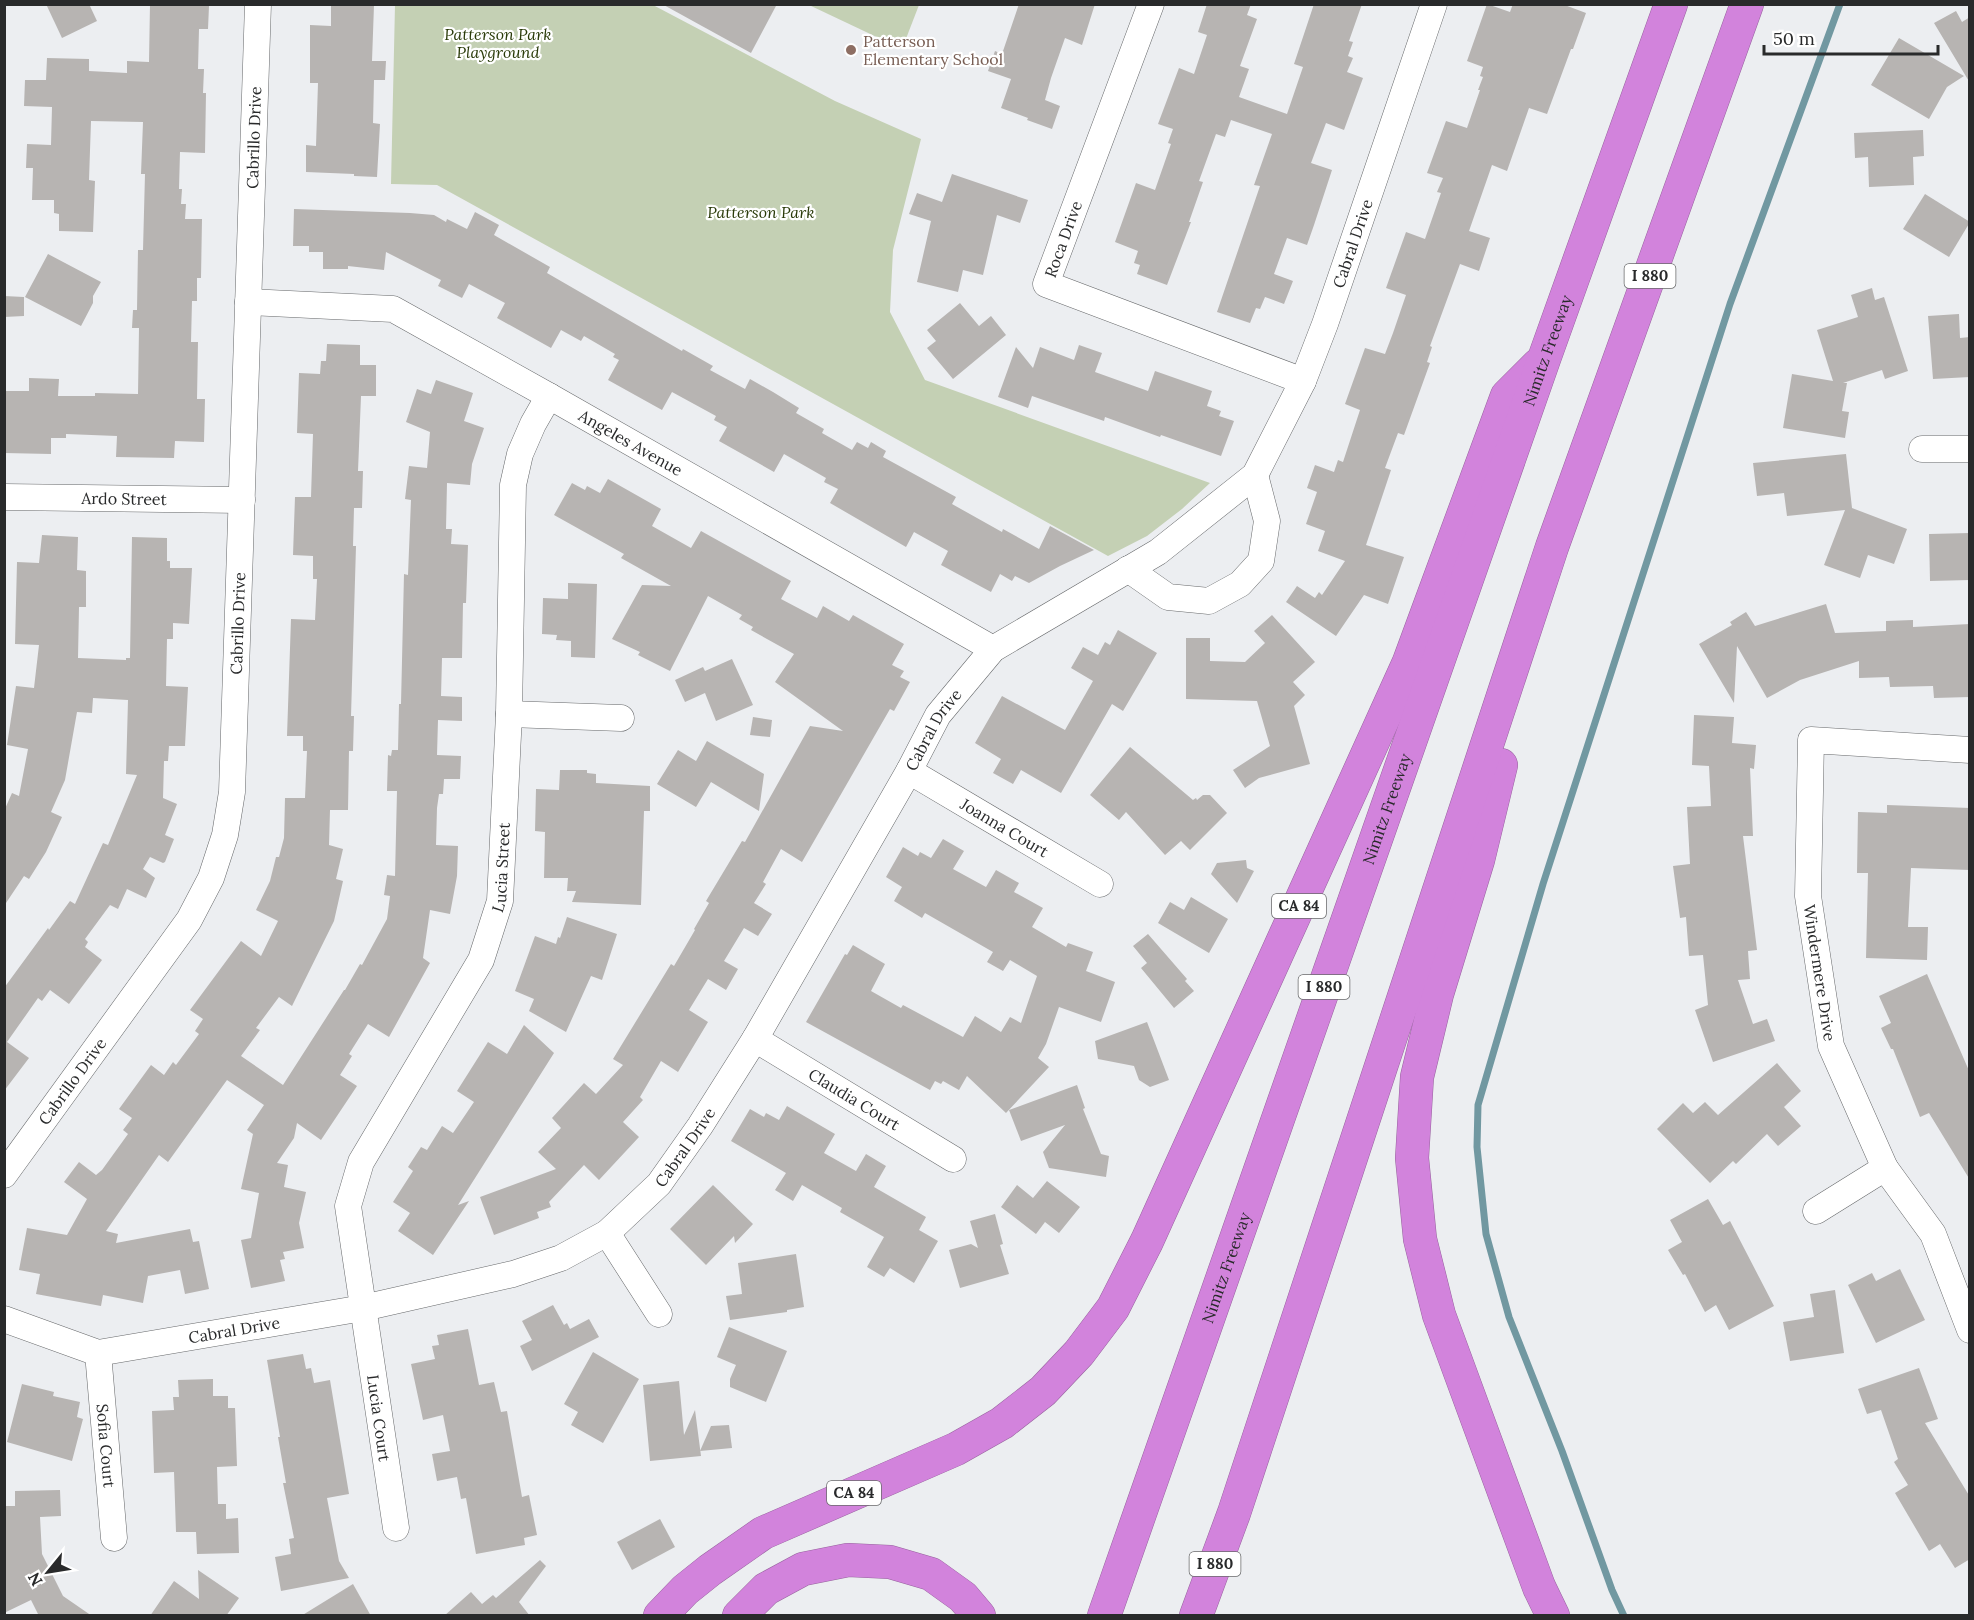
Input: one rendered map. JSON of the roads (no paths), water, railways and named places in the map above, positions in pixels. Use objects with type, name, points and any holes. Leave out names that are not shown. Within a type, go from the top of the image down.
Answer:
[{"type":"highway","name":"Nimitz Freeway","points":[[1104,1616],[1544,359],[1671,4]]},
{"type":"highway","name":"I 880","points":[[1196,1616],[1234,1513],[1552,547],[1747,4]]},
{"type":"highway","name":"CA 84","points":[[660,1616],[685,1590],[763,1533],[956,1449],[1002,1423],[1043,1391],[1079,1353],[1113,1308],[1147,1241],[1409,662],[1507,396],[1544,359]]},
{"type":"highway","points":[[1552,547],[1478,860],[1437,994],[1418,1077],[1412,1158],[1420,1239],[1439,1315],[1539,1587],[1553,1616]]},
{"type":"highway","points":[[1206,1616],[1234,1513]]},
{"type":"highway","points":[[739,1616],[766,1589],[803,1569],[848,1560],[890,1562],[931,1574],[963,1597],[979,1616]]},
{"type":"street","name":"Cabrillo Drive","points":[[4,1175],[189,920],[211,878],[225,835],[232,792],[258,4]]},
{"type":"street","name":"Roca Drive","points":[[1150,4],[1046,284],[1303,381]]},
{"type":"street","name":"Cabral Drive","points":[[4,1319],[98,1353],[363,1308],[513,1274],[561,1258],[607,1233],[659,1184],[700,1126],[755,1039],[909,771],[938,715],[993,650],[1158,552],[1255,475],[1303,381],[1325,324],[1434,4]]},
{"type":"street","name":"Angeles Avenue","points":[[248,302],[393,309],[993,650]]},
{"type":"street","name":"Lucia Street","points":[[363,1308],[348,1206],[361,1162],[481,960],[500,901],[509,714],[513,485],[520,454],[549,396]]},
{"type":"street","points":[[1922,449],[1970,449]]},
{"type":"street","points":[[1128,569],[1168,597],[1209,602],[1240,584],[1261,561],[1267,521],[1255,475]]},
{"type":"street","name":"Ardo Street","points":[[4,497],[242,500]]},
{"type":"street","points":[[509,714],[621,718]]},
{"type":"street","name":"Windermere Drive","points":[[1970,750],[1811,740],[1808,896],[1831,1046],[1884,1168],[1933,1234],[1970,1329]]},
{"type":"street","name":"Joanna Court","points":[[909,771],[1100,885]]},
{"type":"street","name":"Claudia Court","points":[[755,1039],[953,1159]]},
{"type":"street","points":[[1815,1211],[1884,1168]]},
{"type":"street","points":[[607,1233],[659,1314]]},
{"type":"street","name":"Lucia Court","points":[[363,1308],[396,1528]]},
{"type":"street","name":"Sofia Court","points":[[98,1353],[114,1538]]},
{"type":"waterway","points":[[1624,1616],[1612,1590],[1562,1451],[1509,1317],[1486,1234],[1477,1147],[1478,1105],[1543,884],[1730,304],[1840,4]]},
{"type":"place","name":"Patterson Elementary School","points":[[851,50]]},
{"type":"park label","name":"Patterson Park Playground","points":[[498,43]]},
{"type":"park label","name":"Patterson Park","points":[[761,212]]}]
